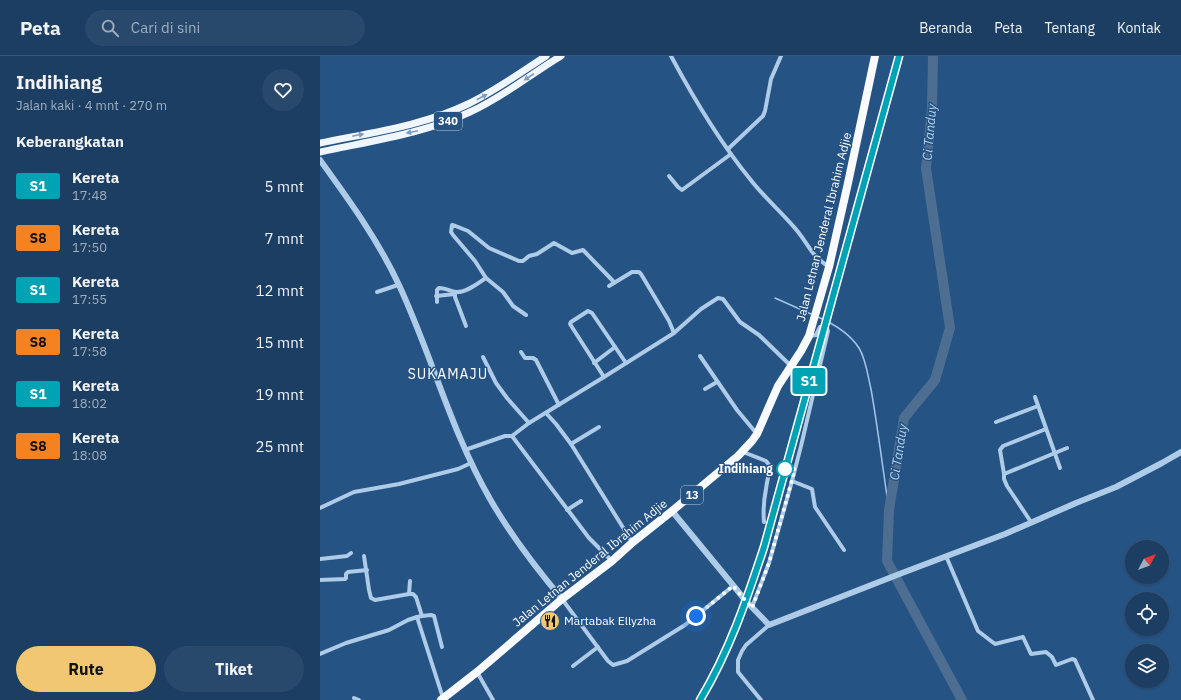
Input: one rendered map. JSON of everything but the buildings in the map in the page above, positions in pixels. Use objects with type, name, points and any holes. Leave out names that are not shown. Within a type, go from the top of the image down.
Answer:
[{"type":"highway","points":[[868,56],[874,60]]},
{"type":"highway","name":"Jalan Letnan Jenderal Ibrahim Adjie","points":[[442,699],[477,672],[562,599],[612,561],[672,511],[742,452],[757,434],[778,386],[809,336],[818,309],[848,184],[874,60]]},
{"type":"main road","name":"340","points":[[320,143],[418,122],[434,117],[483,96],[546,56]]},
{"type":"main road","name":"340","points":[[320,152],[420,130],[471,112],[493,100],[561,56]]},
{"type":"main road","points":[[434,117],[436,125]]},
{"type":"street","points":[[671,56],[688,88],[731,154],[762,194],[794,227],[813,253],[829,267]]},
{"type":"street","points":[[728,149],[763,116],[766,111],[771,79],[781,56]]},
{"type":"street","points":[[670,176],[682,190],[731,154]]},
{"type":"street","points":[[320,160],[354,207],[374,238],[398,285],[412,314],[450,416],[471,463],[490,499],[541,572],[608,661],[613,665],[627,661],[685,625],[733,586]]},
{"type":"street","points":[[526,315],[513,306],[503,292],[486,278],[475,261],[452,235],[452,225],[468,231],[485,246],[518,261],[524,261],[529,256],[537,254],[554,243],[572,253],[583,250],[614,282]]},
{"type":"street","points":[[609,286],[632,272],[638,272],[641,274],[669,321],[674,333]]},
{"type":"street","points":[[436,296],[456,293],[486,278]]},
{"type":"street","points":[[377,292],[398,285]]},
{"type":"street","points":[[437,302],[436,296],[439,288],[456,293]]},
{"type":"street","points":[[456,293],[466,326]]},
{"type":"street","points":[[465,450],[505,436],[512,436],[529,423],[674,333],[712,301],[718,298],[726,303],[740,322],[759,335],[791,366]]},
{"type":"street","points":[[604,377],[570,324],[588,311],[590,311],[626,363]]},
{"type":"street","points":[[752,608],[769,563],[792,481],[828,331],[827,329],[820,328],[816,335],[809,336]]},
{"type":"street","points":[[594,363],[615,347]]},
{"type":"street","points":[[521,352],[525,358],[533,358],[536,360],[559,405]]},
{"type":"street","points":[[483,356],[496,383],[529,423]]},
{"type":"street","points":[[700,356],[736,410],[757,434]]},
{"type":"street","points":[[705,390],[717,382]]},
{"type":"street","points":[[1035,397],[1056,453],[1060,468]]},
{"type":"street","points":[[996,422],[1038,406]]},
{"type":"street","points":[[546,413],[571,444],[633,542]]},
{"type":"street","points":[[571,444],[599,427]]},
{"type":"street","points":[[1031,522],[1007,486],[1004,479],[1000,453],[1003,446],[1046,429]]},
{"type":"street","points":[[512,436],[589,538],[612,561]]},
{"type":"street","points":[[1004,474],[1067,448]]},
{"type":"street","points":[[742,452],[766,462],[770,466],[770,472],[765,490],[763,514],[764,522]]},
{"type":"street","points":[[761,700],[738,672],[738,660],[746,645],[769,625],[1005,534],[1076,502],[1116,487],[1181,452]]},
{"type":"street","points":[[320,508],[354,492],[399,484],[436,475],[458,469],[471,463]]},
{"type":"street","points":[[792,481],[812,489],[815,507],[844,550]]},
{"type":"street","points":[[568,510],[581,501]]},
{"type":"street","points":[[672,511],[733,586],[769,625]]},
{"type":"street","points":[[320,559],[347,556],[351,552]]},
{"type":"street","points":[[364,556],[370,596],[372,599],[375,600],[409,594],[413,594],[416,597],[423,636],[442,699]]},
{"type":"street","points":[[946,556],[978,631],[995,644],[1023,637],[1031,654],[1046,652],[1052,657],[1056,665],[1072,659],[1074,660],[1093,700]]},
{"type":"street","points":[[320,580],[345,579],[348,572],[366,570]]},
{"type":"street","points":[[409,594],[410,581]]},
{"type":"street","points":[[320,652],[389,630],[408,620],[431,615],[434,616],[442,647]]},
{"type":"street","points":[[573,666],[598,647]]},
{"type":"street","points":[[477,672],[493,700]]},
{"type":"street","points":[[354,698],[359,700]]},
{"type":"waterway","name":"Ci Tanduy","points":[[933,56],[932,109],[926,168],[950,328],[935,380],[904,418],[889,510],[887,561],[962,700]]},
{"type":"waterway","points":[[775,298],[811,314]]},
{"type":"waterway","points":[[818,317],[836,326],[846,334],[859,348],[863,357],[874,404],[889,510]]},
{"type":"railway","points":[[700,700],[729,645],[764,547],[900,56]]},
{"type":"train","name":"S1","points":[[700,700],[708,688],[746,601],[764,547],[899,56]]},
{"type":"place","name":"Indihiang","points":[[785,469]]},
{"type":"place","name":"Martabak Ellyzha","points":[[550,621]]},
{"type":"district","name":"SUKAMAJU","points":[[448,374]]},
{"type":"route","points":[[696,616],[733,586],[752,608],[769,563],[795,469],[785,469]]}]
